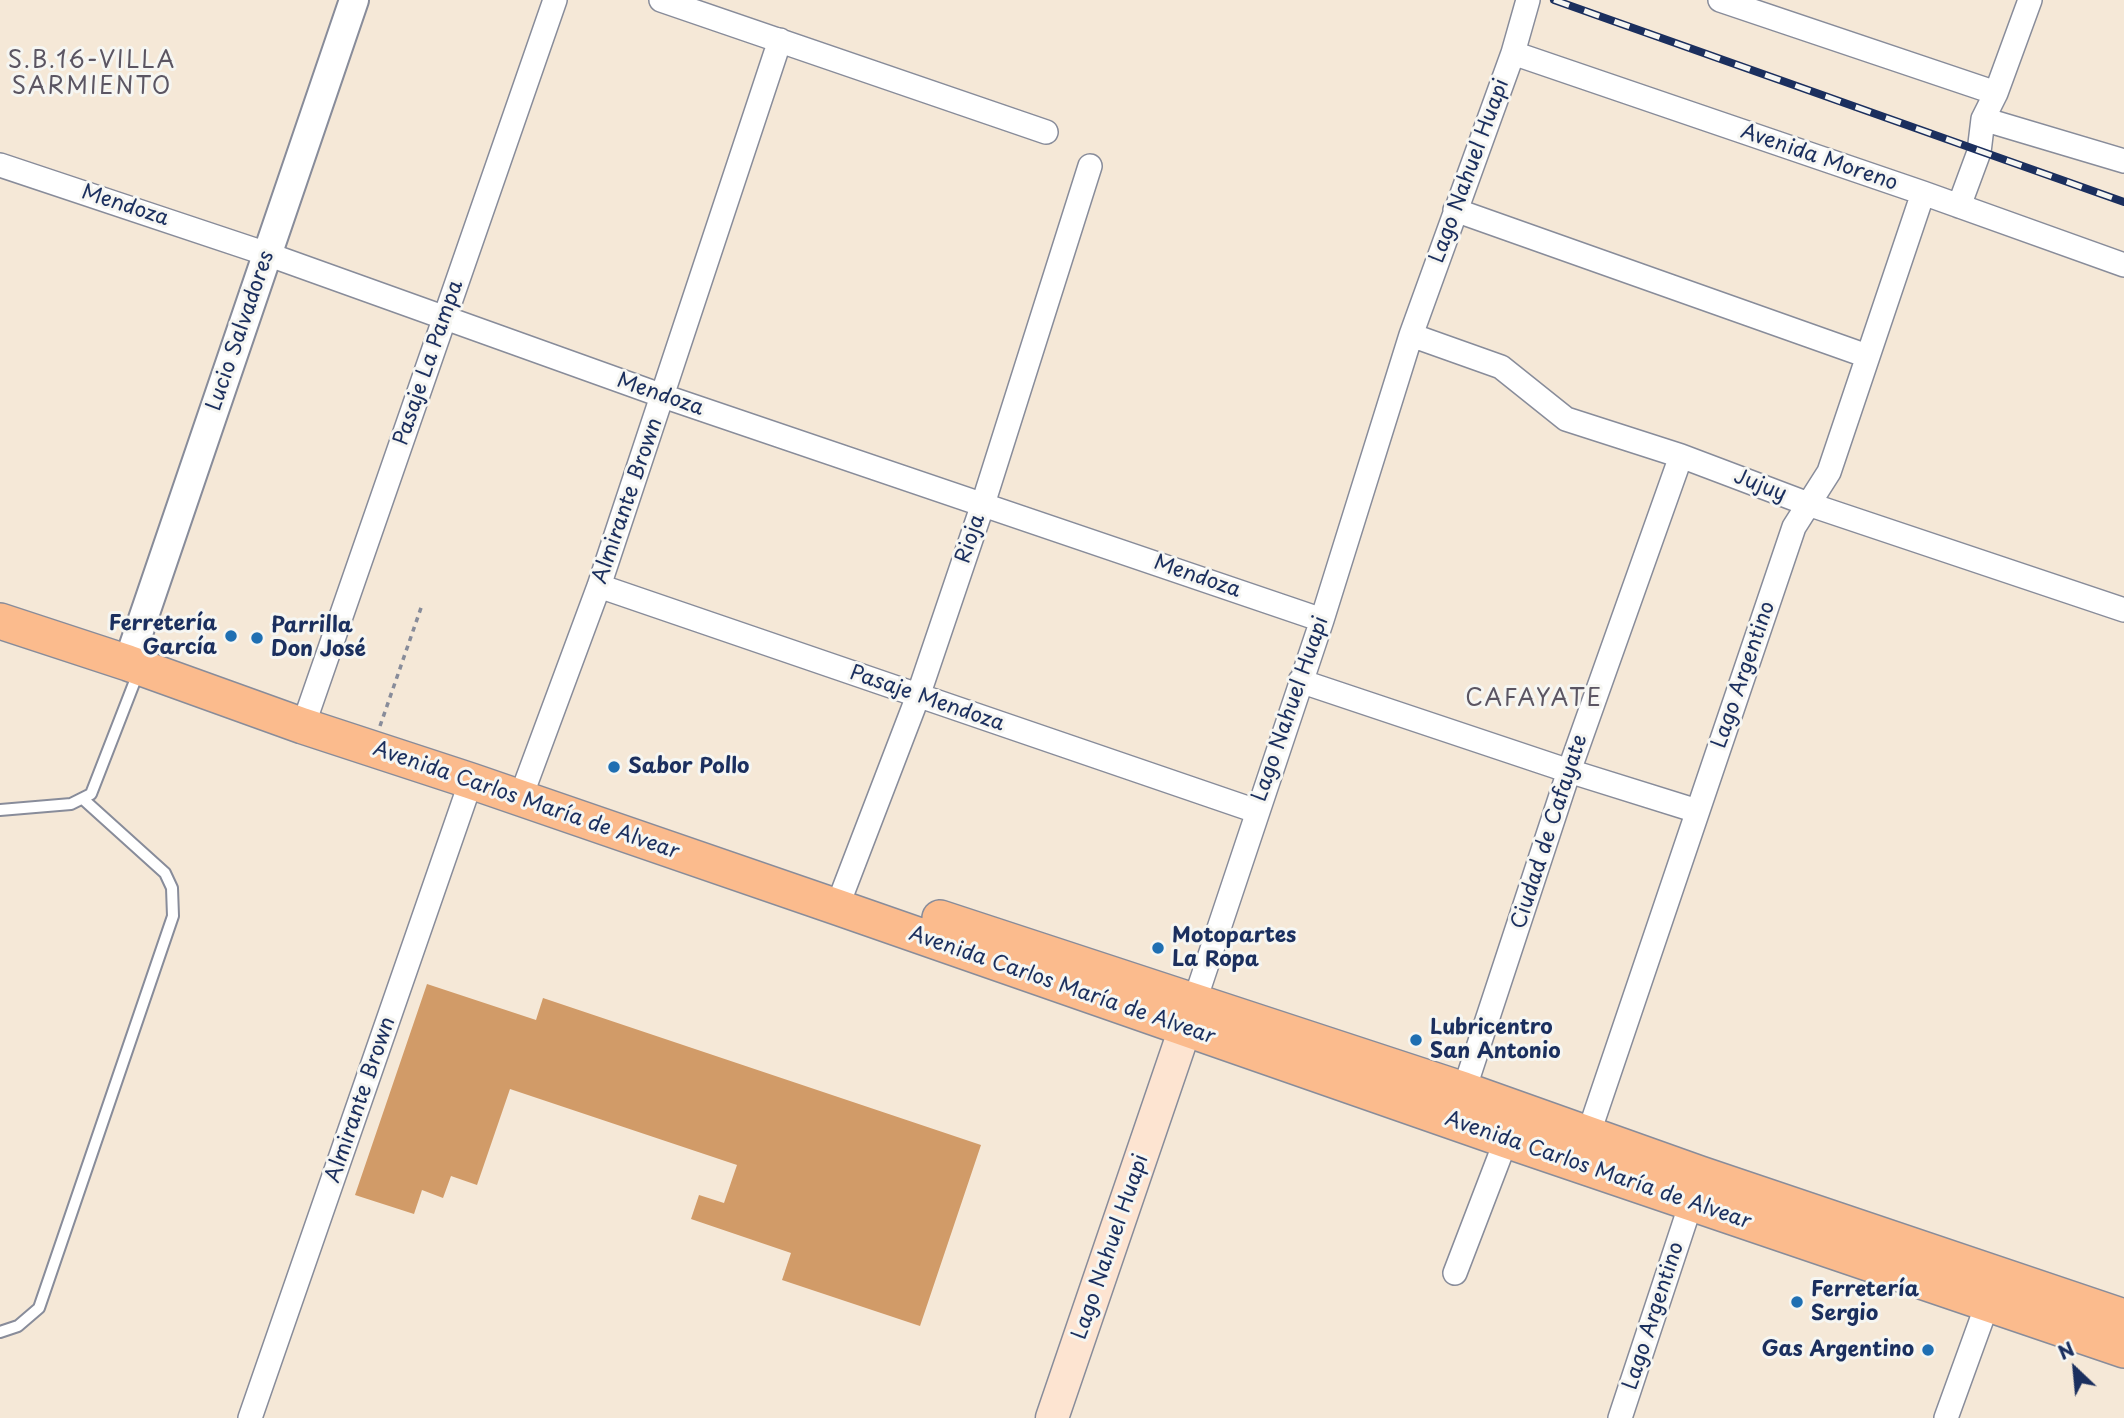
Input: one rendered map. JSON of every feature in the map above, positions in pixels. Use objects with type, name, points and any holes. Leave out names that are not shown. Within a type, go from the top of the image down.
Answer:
[{"type":"main road","name":"Avenida Carlos María de Alvear","points":[[0,599],[134,658]]},
{"type":"main road","name":"Avenida Carlos María de Alvear","points":[[0,621],[134,658],[307,716],[471,781],[524,789]]},
{"type":"main road","name":"Avenida Carlos María de Alvear","points":[[307,716],[379,728],[524,789],[1189,1016],[1506,1140],[1583,1149]]},
{"type":"main road","name":"Avenida Carlos María de Alvear","points":[[1189,1016],[1464,1090],[1583,1149],[1992,1289],[2124,1350]]},
{"type":"main road","name":"Lago Nahuel Huapi","points":[[1052,1418],[1189,1016]]},
{"type":"main road","name":"Avenida Carlos María de Alvear","points":[[1992,1289],[2124,1317]]},
{"type":"street","name":"Lucio Salvadores","points":[[134,658],[354,0]]},
{"type":"street","name":"Pasaje La Pampa","points":[[307,716],[555,0]]},
{"type":"street","points":[[661,0],[1046,132]]},
{"type":"street","name":"Lago Nahuel Huapi","points":[[1189,1016],[1322,620],[1411,335],[1513,53],[1528,0]]},
{"type":"street","points":[[1720,0],[1996,93]]},
{"type":"street","points":[[1959,206],[1979,152],[1983,119],[1996,93],[2030,0]]},
{"type":"street","name":"Almirante Brown","points":[[524,789],[599,586],[780,40]]},
{"type":"street","name":"Avenida Moreno","points":[[1513,53],[1923,193],[2124,265]]},
{"type":"street","points":[[1983,119],[2124,160]]},
{"type":"street","name":"Mendoza","points":[[0,164],[267,254],[663,396],[1322,620]]},
{"type":"street","name":"Rioja","points":[[840,896],[918,696],[983,504],[1090,166]]},
{"type":"street","name":"Lago Argentino","points":[[1583,1149],[1794,527],[1829,472],[1923,193]]},
{"type":"street","points":[[1455,210],[1867,356]]},
{"type":"street","name":"Jujuy","points":[[1411,335],[1501,367],[1566,419],[1681,456],[1808,504],[2124,610]]},
{"type":"street","name":"Ciudad de Cafayate","points":[[1464,1090],[1569,771],[1681,456]]},
{"type":"street","name":"Pasaje Mendoza","points":[[599,586],[1256,811]]},
{"type":"street","points":[[1300,681],[1697,811]]},
{"type":"street","name":"Almirante Brown","points":[[250,1418],[471,781]]},
{"type":"street","points":[[1455,1273],[1506,1140]]},
{"type":"street","name":"Lago Argentino","points":[[1620,1418],[1695,1189]]},
{"type":"street","points":[[1946,1418],[1992,1289]]},
{"type":"lane","points":[[0,810],[71,804],[91,794],[134,658]]},
{"type":"lane","points":[[0,1332],[18,1326],[39,1308],[173,916],[172,888],[165,873],[83,799]]},
{"type":"path","points":[[379,728],[422,605]]},
{"type":"building","points":[[427,984],[536,1020],[543,998],[981,1145],[920,1326],[782,1280],[791,1253],[691,1219],[699,1195],[724,1203],[737,1165],[510,1089],[477,1185],[451,1176],[443,1198],[422,1190],[414,1214],[355,1195]]},
{"type":"railway","points":[[1554,0],[2124,202]]},
{"type":"place","name":"Ferretería García","points":[[231,636]]},
{"type":"place","name":"Parrilla Don José","points":[[257,638]]},
{"type":"place","name":"Sabor Pollo","points":[[614,767]]},
{"type":"place","name":"Motopartes La Ropa","points":[[1158,948]]},
{"type":"place","name":"Lubricentro San Antonio","points":[[1416,1040]]},
{"type":"place","name":"Ferretería Sergio","points":[[1797,1302]]},
{"type":"place","name":"Gas Argentino","points":[[1928,1350]]},
{"type":"district","name":"S.B.16-VILLA SARMIENTO","points":[[92,75]]},
{"type":"district","name":"CAFAYATE","points":[[1534,700]]}]
